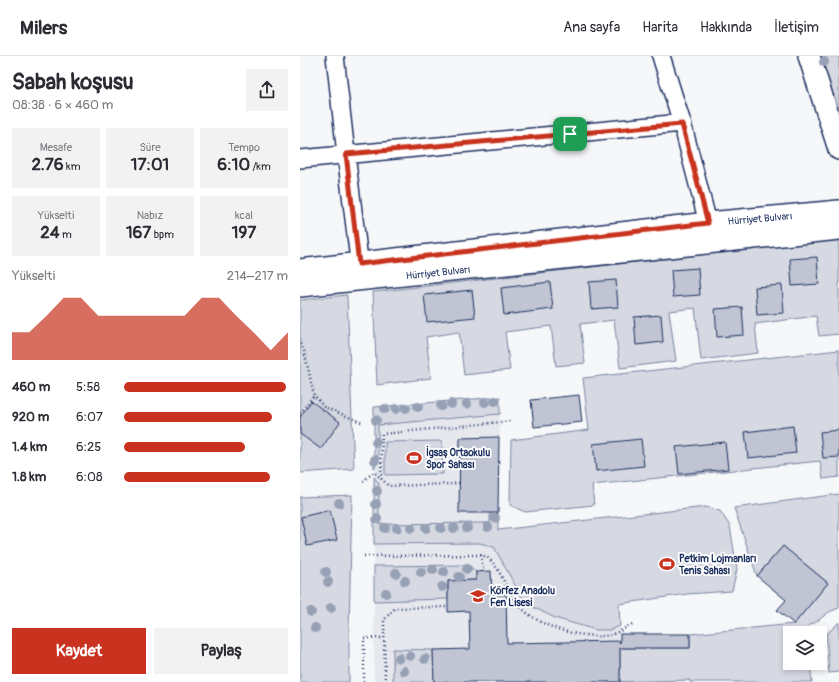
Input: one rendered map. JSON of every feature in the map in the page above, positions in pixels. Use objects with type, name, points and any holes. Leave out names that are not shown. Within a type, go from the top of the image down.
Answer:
[{"type":"main road","points":[[809,56],[833,109],[839,149]]},
{"type":"main road","name":"Hürriyet Bulvarı","points":[[300,286],[360,272],[708,223],[839,211]]},
{"type":"main road","name":"Hürriyet Bulvarı","points":[[300,270],[360,272],[839,229]]},
{"type":"street","points":[[335,56],[360,272]]},
{"type":"street","points":[[661,56],[682,124],[708,223]]},
{"type":"street","points":[[300,158],[682,124]]},
{"type":"path","points":[[300,344],[304,350],[314,395],[324,406],[363,423]]},
{"type":"path","points":[[300,412],[314,395]]},
{"type":"path","points":[[381,479],[382,434],[510,421]]},
{"type":"path","points":[[363,480],[374,472],[389,486],[459,483]]},
{"type":"path","points":[[364,556],[481,555],[489,559],[498,569],[515,600],[526,612],[547,626],[570,633],[600,636],[611,635],[634,623]]},
{"type":"path","points":[[481,555],[483,572]]},
{"type":"path","points":[[385,682],[384,620],[395,608],[448,607]]},
{"type":"path","points":[[364,682],[364,638],[384,638]]},
{"type":"shaded area","points":[[809,56],[839,56],[839,108],[827,111]]},
{"type":"shaded area","points":[[839,239],[839,334],[819,336],[816,316],[755,324],[758,353],[701,360],[695,308],[669,311],[676,361],[620,368],[614,320],[580,324],[585,363],[556,366],[551,326],[505,332],[510,370],[464,375],[459,332],[426,337],[431,378],[377,385],[373,292]]},
{"type":"shaded area","points":[[347,295],[354,469],[300,473],[300,300]]},
{"type":"shaded area","points":[[839,350],[839,477],[823,479],[820,461],[592,485],[594,505],[525,512],[510,505],[511,440],[589,430],[583,378]]},
{"type":"shaded area","name":"Körfez Anadolu Fen Lisesi","points":[[500,397],[498,530],[620,626],[620,648],[690,648],[690,682],[374,682],[374,407]]},
{"type":"shaded area","points":[[500,397],[500,414],[378,425],[378,463],[374,468],[374,407]]},
{"type":"shaded area","name":"İgsaş Ortaokulu Spor Sahası","points":[[442,441],[443,474],[385,475],[385,442]]},
{"type":"shaded area","points":[[374,477],[379,484],[379,524],[490,523],[490,513],[498,513],[498,530],[706,507],[720,511],[730,526],[737,569],[732,591],[687,594],[619,604],[620,626],[610,630],[596,630],[555,618],[533,607],[521,596],[494,547],[480,543],[374,544]]},
{"type":"shaded area","points":[[839,494],[839,608],[829,612],[808,626],[783,626],[783,670],[811,670],[812,682],[690,682],[690,680],[620,682],[620,648],[690,648],[690,634],[794,624],[828,583],[783,546],[757,576],[734,508]]},
{"type":"shaded area","points":[[352,495],[349,682],[300,682],[300,497]]},
{"type":"shaded area","points":[[469,565],[476,572],[476,580],[448,581],[448,599],[374,601],[374,566]]},
{"type":"shaded area","points":[[839,622],[839,672],[829,673],[827,634]]},
{"type":"shaded area","points":[[393,649],[433,650],[434,682],[393,682]]},
{"type":"building","points":[[817,257],[819,284],[792,286],[790,259]]},
{"type":"building","points":[[698,268],[700,295],[673,297],[671,270]]},
{"type":"building","points":[[616,280],[618,307],[591,309],[589,282]]},
{"type":"building","points":[[550,282],[553,309],[504,315],[501,288]]},
{"type":"building","points":[[782,285],[784,313],[757,315],[755,287]]},
{"type":"building","points":[[472,290],[475,317],[427,322],[424,295]]},
{"type":"building","points":[[742,307],[744,335],[717,337],[715,309]]},
{"type":"building","points":[[661,315],[663,342],[636,345],[634,317]]},
{"type":"building","points":[[579,395],[582,422],[534,427],[531,400]]},
{"type":"building","points":[[311,401],[340,422],[321,449],[300,434],[300,417]]},
{"type":"building","points":[[793,426],[796,453],[748,458],[745,432]]},
{"type":"building","points":[[839,430],[839,457],[823,458],[820,432]]},
{"type":"building","points":[[499,437],[498,513],[459,513],[460,438]]},
{"type":"building","points":[[641,439],[644,466],[596,471],[593,444]]},
{"type":"building","points":[[725,442],[728,469],[679,474],[676,447]]},
{"type":"building","points":[[330,510],[337,540],[307,546],[301,517]]},
{"type":"building","points":[[783,546],[828,583],[794,624],[777,610],[786,600],[757,576]]},
{"type":"building","name":"Körfez Anadolu Fen Lisesi","points":[[491,571],[492,594],[506,594],[507,643],[620,641],[620,634],[690,634],[690,648],[620,648],[620,682],[434,682],[433,650],[470,649],[469,611],[448,612],[448,581],[476,580],[476,572]]},
{"type":"place","name":"İgsaş Ortaokulu Spor Sahası","points":[[414,458]]},
{"type":"place","name":"Petkim Lojmanları Tenis Sahası","points":[[667,564]]},
{"type":"place","name":"Körfez Anadolu Fen Lisesi","points":[[478,596]]},
{"type":"route","points":[[682,124],[708,223],[359,264],[346,154],[570,134],[682,124]]}]
